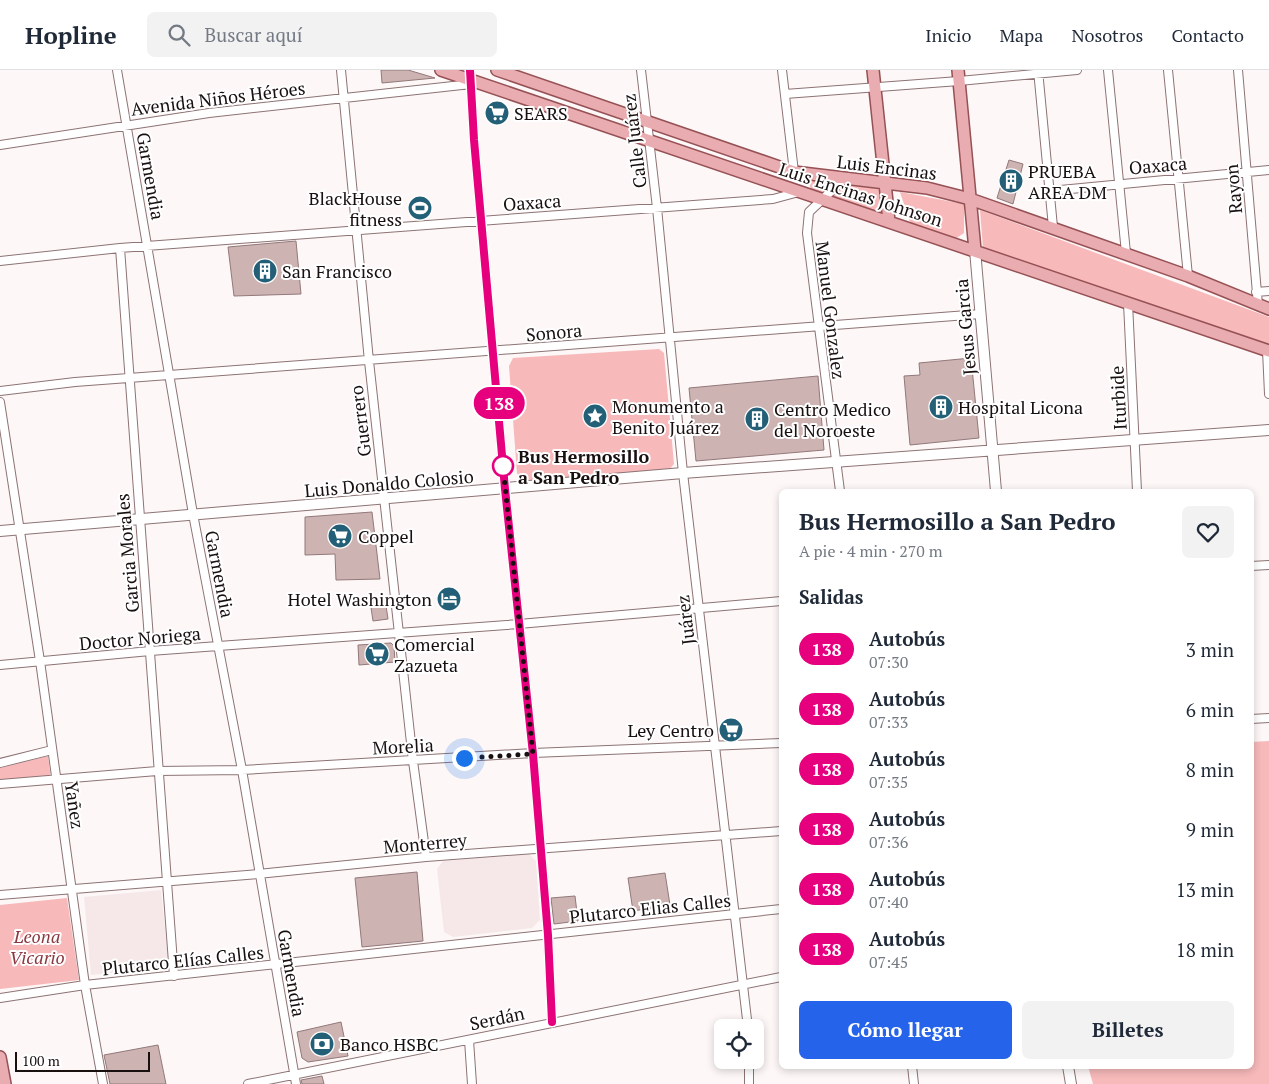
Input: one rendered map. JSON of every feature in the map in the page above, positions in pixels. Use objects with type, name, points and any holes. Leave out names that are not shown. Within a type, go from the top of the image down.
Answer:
[{"type":"main road","name":"Luis Encinas Johnson","points":[[441,70],[471,78],[799,192],[975,250],[1268,351]]},
{"type":"main road","name":"Luis Encinas","points":[[497,70],[794,172],[927,188],[970,199],[1126,253],[1269,309]]},
{"type":"main road","points":[[873,70],[889,222]]},
{"type":"main road","points":[[958,76],[975,250]]},
{"type":"main road","name":"Jesus Garcia","points":[[975,250],[996,489]]},
{"type":"main road","name":"Luis Donaldo Colosio","points":[[0,530],[683,473],[836,463],[1135,438],[1269,430]]},
{"type":"main road","points":[[0,1057],[5,1084]]},
{"type":"main road","points":[[1068,1069],[1071,1084]]},
{"type":"street","name":"Garmendia","points":[[117,70],[193,514],[242,770],[258,874],[296,1084]]},
{"type":"street","name":"Guerrero","points":[[341,70],[369,361],[398,632],[412,761],[426,857]]},
{"type":"street","name":"Calle Juárez","points":[[641,70],[657,208]]},
{"type":"street","points":[[782,70],[794,172]]},
{"type":"street","points":[[785,94],[874,88],[958,76],[1077,70]]},
{"type":"street","points":[[1108,70],[1126,253]]},
{"type":"street","points":[[1168,70],[1188,276]]},
{"type":"street","name":"Rayon","points":[[1238,70],[1258,305]]},
{"type":"street","points":[[1039,72],[1053,227]]},
{"type":"street","name":"Avenida Niños Héroes","points":[[0,145],[218,112],[344,98],[471,78]]},
{"type":"street","points":[[471,78],[481,221],[505,489],[533,754],[548,935],[552,1022]]},
{"type":"street","name":"Oaxaca","points":[[1050,191],[1269,170]]},
{"type":"street","name":"Manuel Gonzalez","points":[[840,489],[808,256],[807,222],[809,212],[844,179]]},
{"type":"street","name":"Oaxaca","points":[[0,261],[120,248],[773,199],[799,192]]},
{"type":"street","name":"Juárez","points":[[657,208],[683,473],[747,1019]]},
{"type":"street","name":"Garcia Morales","points":[[120,248],[157,771],[174,976]]},
{"type":"street","points":[[1256,292],[1269,291]]},
{"type":"street","name":"Iturbide","points":[[1128,303],[1137,489]]},
{"type":"street","name":"Sonora","points":[[0,391],[129,378],[980,314]]},
{"type":"street","points":[[1268,351],[1269,394]]},
{"type":"street","name":"Yañez","points":[[0,402],[40,662],[85,985],[103,1084]]},
{"type":"street","points":[[1254,566],[1269,565]]},
{"type":"street","name":"Doctor Noriega","points":[[0,665],[150,651],[519,624],[779,601]]},
{"type":"street","points":[[1254,719],[1269,718]]},
{"type":"street","name":"Morelia","points":[[0,784],[157,771],[242,770],[779,743]]},
{"type":"street","points":[[0,763],[52,750]]},
{"type":"street","name":"Monterrey","points":[[0,895],[258,874],[426,857],[779,830]]},
{"type":"street","name":"Plutarco Elias Calles","points":[[433,948],[779,909]]},
{"type":"street","name":"Plutarco Elías Calles","points":[[0,998],[85,985],[433,948]]},
{"type":"street","name":"Serdán","points":[[248,1084],[779,977]]},
{"type":"street","points":[[470,1040],[472,1084]]},
{"type":"street","points":[[749,1069],[749,1084]]},
{"type":"street","points":[[912,1069],[914,1084]]},
{"type":"shaded area","points":[[529,854],[536,861],[540,920],[532,928],[453,937],[444,932],[437,869],[443,861]]},
{"type":"shaded area","name":"Leona Vicario","points":[[161,890],[169,967],[91,975],[84,897]]},
{"type":"green space","points":[[809,180],[880,189],[885,214],[811,192]]},
{"type":"green space","points":[[900,192],[964,204],[964,233],[955,239],[911,225]]},
{"type":"green space","points":[[980,210],[1269,317],[1269,344],[983,248]]},
{"type":"green space","points":[[659,349],[664,353],[674,464],[669,470],[527,483],[520,480],[517,473],[509,366],[513,358]]},
{"type":"green space","points":[[1269,741],[1269,1084],[1093,1084],[1089,1069],[1254,1069],[1254,742]]},
{"type":"green space","points":[[48,756],[51,779],[0,782],[0,768]]},
{"type":"green space","name":"Leona Vicario","points":[[67,898],[79,980],[0,989],[0,905]]},
{"type":"building","points":[[381,70],[408,70],[435,78],[382,83]]},
{"type":"building","name":"PRUEBA AREA DM","points":[[1009,160],[1023,164],[1013,204],[997,198]]},
{"type":"building","name":"San Francisco","points":[[296,241],[301,294],[234,296],[228,247]]},
{"type":"building","name":"Hospital Licona","points":[[971,358],[979,438],[910,445],[904,376],[920,375],[919,363]]},
{"type":"building","name":"Centro Medico del Noroeste","points":[[818,376],[824,450],[696,461],[689,388]]},
{"type":"building","name":"Coppel","points":[[372,512],[380,579],[336,580],[335,554],[305,555],[305,517]]},
{"type":"building","points":[[385,599],[388,619],[373,621],[370,601]]},
{"type":"building","name":"Comercial Zazueta","points":[[391,643],[394,646],[395,662],[359,665],[358,645]]},
{"type":"building","points":[[417,872],[423,941],[362,947],[355,878]]},
{"type":"building","points":[[665,873],[670,905],[633,911],[628,878]]},
{"type":"building","points":[[575,896],[578,921],[554,924],[551,898]]},
{"type":"building","name":"Banco HSBC","points":[[341,1022],[348,1056],[308,1062],[302,1058],[297,1032]]},
{"type":"building","points":[[158,1045],[166,1084],[110,1084],[104,1055]]},
{"type":"building","points":[[322,1076],[324,1084],[302,1084],[301,1080]]},
{"type":"bus line","name":"138","points":[[470,70],[474,140],[505,489],[533,754],[548,935],[552,1022]]},
{"type":"place","name":"SEARS","points":[[497,113]]},
{"type":"place","name":"PRUEBA AREA DM","points":[[1011,181]]},
{"type":"place","name":"BlackHouse fitness","points":[[420,208]]},
{"type":"place","name":"San Francisco","points":[[265,271]]},
{"type":"place","name":"Hospital Licona","points":[[941,407]]},
{"type":"place","name":"Monumento a Benito Juárez","points":[[595,416]]},
{"type":"place","name":"Centro Medico del Noroeste","points":[[757,419]]},
{"type":"place","name":"Bus Hermosillo a San Pedro","points":[[503,466]]},
{"type":"place","name":"Coppel","points":[[340,536]]},
{"type":"place","name":"Hotel Washington","points":[[449,599]]},
{"type":"place","name":"Comercial Zazueta","points":[[377,654]]},
{"type":"place","name":"Ley Centro","points":[[731,730]]},
{"type":"place","name":"Banco HSBC","points":[[322,1044]]},
{"type":"route","points":[[464,758],[533,754],[503,466]]}]
